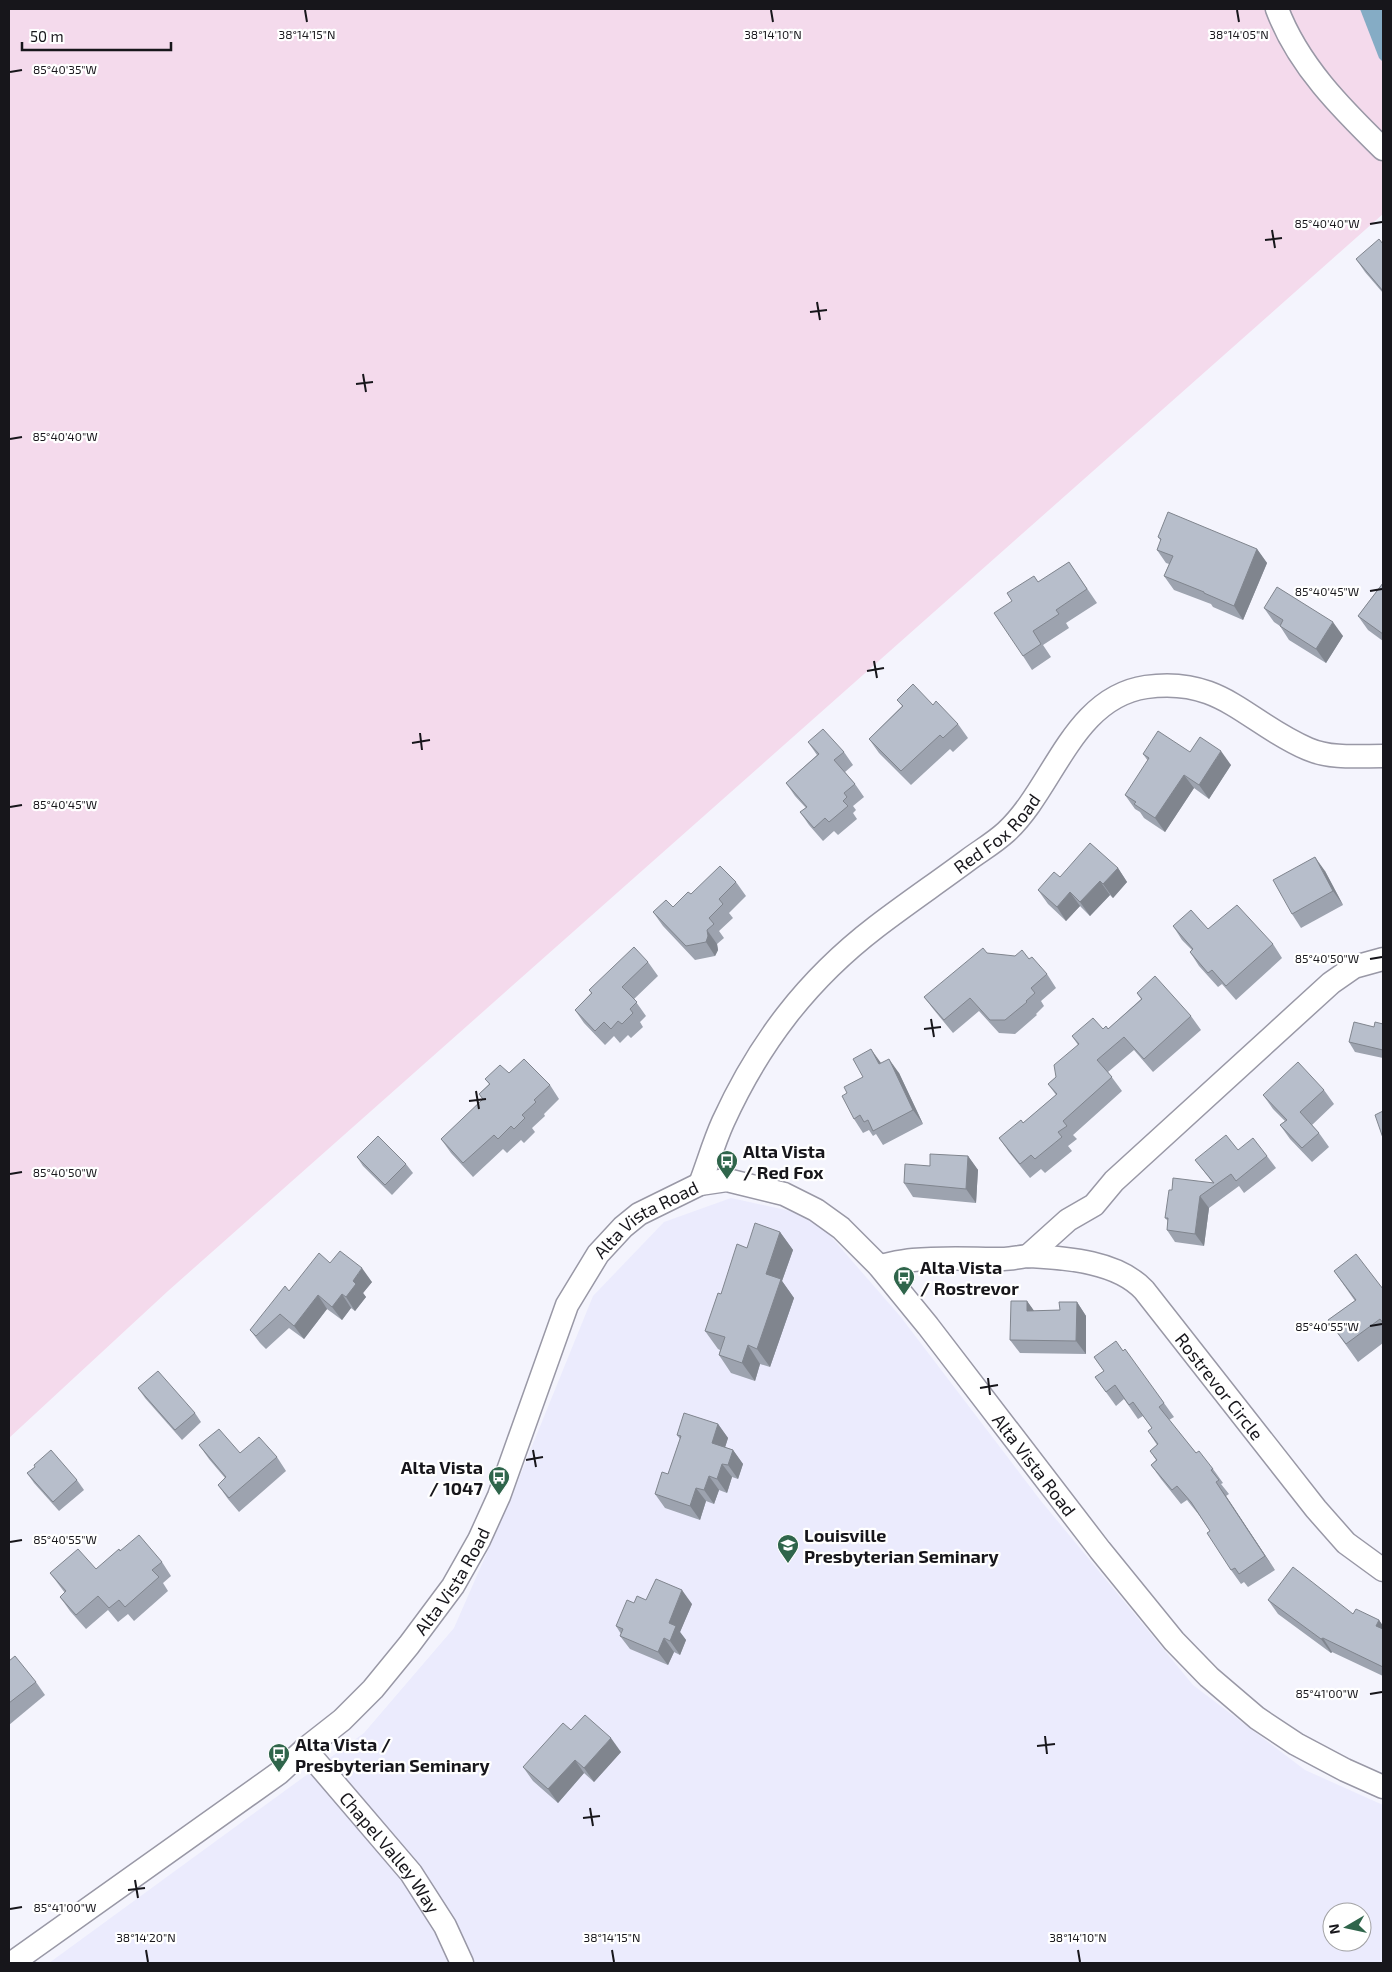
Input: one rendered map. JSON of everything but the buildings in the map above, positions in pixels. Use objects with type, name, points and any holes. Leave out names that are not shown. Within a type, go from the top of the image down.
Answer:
[{"type":"street","points":[[1277,9],[1282,23],[1309,68],[1344,111],[1383,149]]},
{"type":"street","name":"Red Fox Road","points":[[700,1184],[723,1122],[756,1059],[776,1027],[795,1004],[814,982],[876,927],[1005,834],[1027,810],[1078,731],[1094,712],[1115,698],[1143,688],[1168,685],[1183,685],[1202,689],[1238,707],[1289,740],[1311,750],[1333,755],[1383,756]]},
{"type":"street","points":[[1028,1256],[1068,1220],[1094,1205],[1114,1181],[1330,983],[1354,967],[1383,959]]},
{"type":"street","name":"Alta Vista Road","points":[[12,1963],[280,1774],[306,1749],[342,1720],[373,1689],[410,1645],[453,1586],[479,1540],[498,1496],[567,1305],[598,1254],[623,1227],[639,1214],[700,1184],[727,1180],[784,1194],[816,1210],[841,1228],[879,1266],[928,1326],[1146,1608],[1188,1655],[1257,1718],[1296,1744],[1345,1770],[1383,1787]]},
{"type":"street","name":"Rostrevor Circle","points":[[879,1266],[911,1260],[1006,1259],[1028,1256],[1083,1262],[1109,1268],[1135,1280],[1316,1509],[1346,1544],[1383,1570]]},
{"type":"street","name":"Chapel Valley Way","points":[[306,1749],[411,1873],[445,1926],[462,1963]]},
{"type":"shaded area","points":[[9,9],[1383,9],[1383,214],[168,1291],[9,1438]]},
{"type":"shaded area","name":"Louisville Presbyterian Seminary","points":[[731,1198],[813,1216],[900,1316],[1041,1501],[1193,1685],[1305,1770],[1383,1805],[1383,1963],[49,1963],[364,1733],[454,1628],[513,1493],[593,1296],[664,1222]]},
{"type":"water","points":[[1360,9],[1383,9],[1383,62],[1379,58]]},
{"type":"place","name":"Alta Vista / Red Fox","points":[[727,1180]]},
{"type":"place","name":"Alta Vista / Rostrevor","points":[[904,1296]]},
{"type":"place","name":"Alta Vista / 1047","points":[[499,1496]]},
{"type":"place","name":"Louisville Presbyterian Seminary","points":[[788,1564]]},
{"type":"place","name":"Alta Vista / Presbyterian Seminary","points":[[279,1773]]}]
